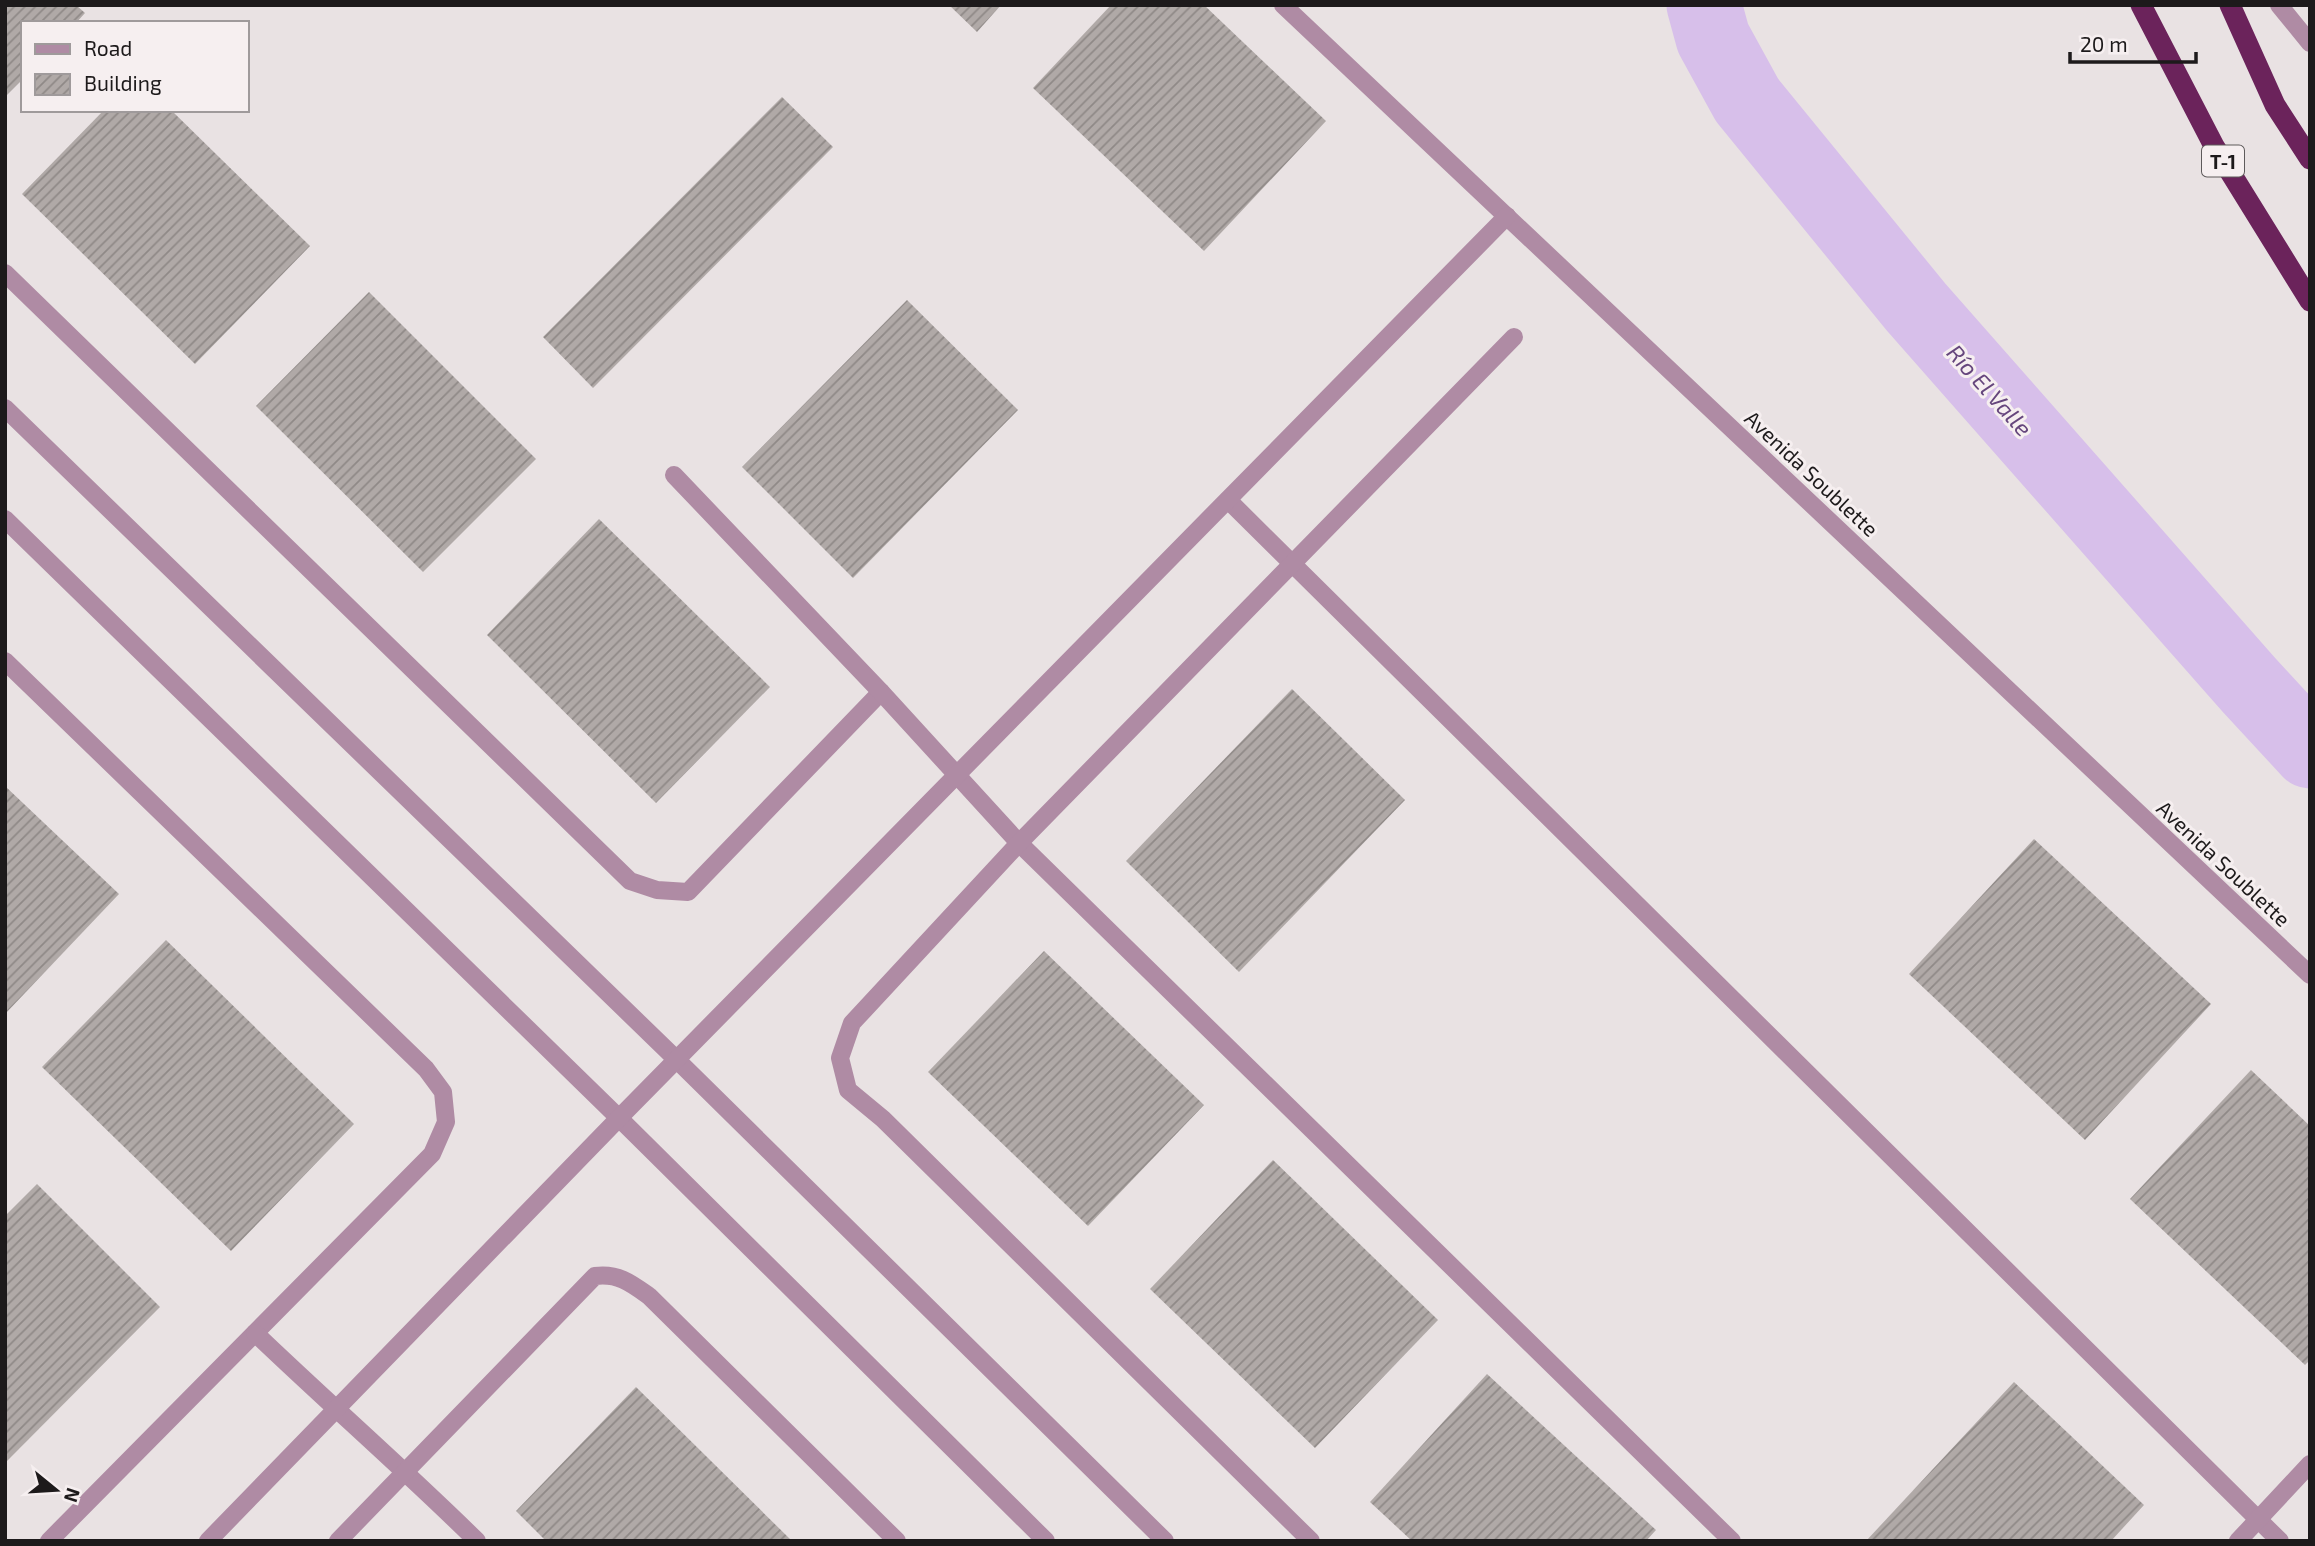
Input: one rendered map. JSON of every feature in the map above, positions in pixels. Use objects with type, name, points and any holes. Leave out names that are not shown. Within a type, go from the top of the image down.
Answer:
[{"type":"highway","name":"T-1","points":[[2141,5],[2214,146],[2310,301]]},
{"type":"highway","points":[[2230,5],[2275,105],[2310,159]]},
{"type":"street","name":"Avenida Soublette","points":[[1283,5],[2310,975]]},
{"type":"street","points":[[2279,5],[2310,43]]},
{"type":"street","points":[[208,1541],[619,1118],[1507,216]]},
{"type":"street","points":[[5,273],[630,881],[657,890],[688,892],[881,692]]},
{"type":"street","points":[[1311,1541],[883,1119],[848,1090],[840,1058],[852,1023],[1018,844],[1514,337]]},
{"type":"street","points":[[5,408],[677,1060],[1165,1541]]},
{"type":"street","points":[[674,475],[958,774],[1018,844],[1732,1541]]},
{"type":"street","points":[[1228,499],[2280,1541]]},
{"type":"street","points":[[5,519],[619,1118],[1046,1541]]},
{"type":"street","points":[[5,661],[426,1069],[443,1092],[446,1122],[432,1154],[49,1541]]},
{"type":"street","points":[[338,1541],[595,1276],[608,1275],[625,1279],[649,1296],[897,1541]]},
{"type":"street","points":[[255,1333],[335,1410],[406,1471],[477,1541]]},
{"type":"street","points":[[2238,1541],[2310,1464]]},
{"type":"building","points":[[5,5],[76,5],[85,13],[78,21],[21,21],[21,81],[5,97]]},
{"type":"building","points":[[949,5],[1001,5],[977,32]]},
{"type":"building","points":[[1111,5],[1204,5],[1326,121],[1204,251],[1033,88]]},
{"type":"building","points":[[782,97],[833,147],[593,388],[543,337]]},
{"type":"building","points":[[102,112],[173,112],[310,246],[195,364],[22,194]]},
{"type":"building","points":[[369,292],[536,459],[423,572],[256,406]]},
{"type":"building","points":[[907,300],[1018,410],[853,578],[742,467]]},
{"type":"building","points":[[599,519],[770,687],[656,803],[487,635]]},
{"type":"building","points":[[1292,689],[1405,800],[1239,972],[1126,861]]},
{"type":"building","points":[[5,786],[119,894],[5,1014]]},
{"type":"building","points":[[2034,839],[2211,1004],[2085,1140],[1909,974]]},
{"type":"building","points":[[166,940],[354,1124],[231,1251],[42,1067]]},
{"type":"building","points":[[1044,951],[1204,1105],[1088,1226],[928,1072]]},
{"type":"building","points":[[2251,1070],[2310,1126],[2310,1360],[2305,1365],[2130,1199]]},
{"type":"building","points":[[1273,1160],[1438,1320],[1315,1448],[1150,1289]]},
{"type":"building","points":[[37,1184],[160,1307],[5,1463],[5,1216]]},
{"type":"building","points":[[1487,1374],[1656,1530],[1646,1541],[1412,1541],[1370,1502]]},
{"type":"building","points":[[2014,1382],[2144,1505],[2111,1541],[1866,1541]]},
{"type":"building","points":[[636,1387],[792,1541],[546,1541],[516,1511]]},
{"type":"waterway","name":"Río El Valle","points":[[1704,5],[1713,38],[1747,100],[1916,307],[2310,751]]}]
